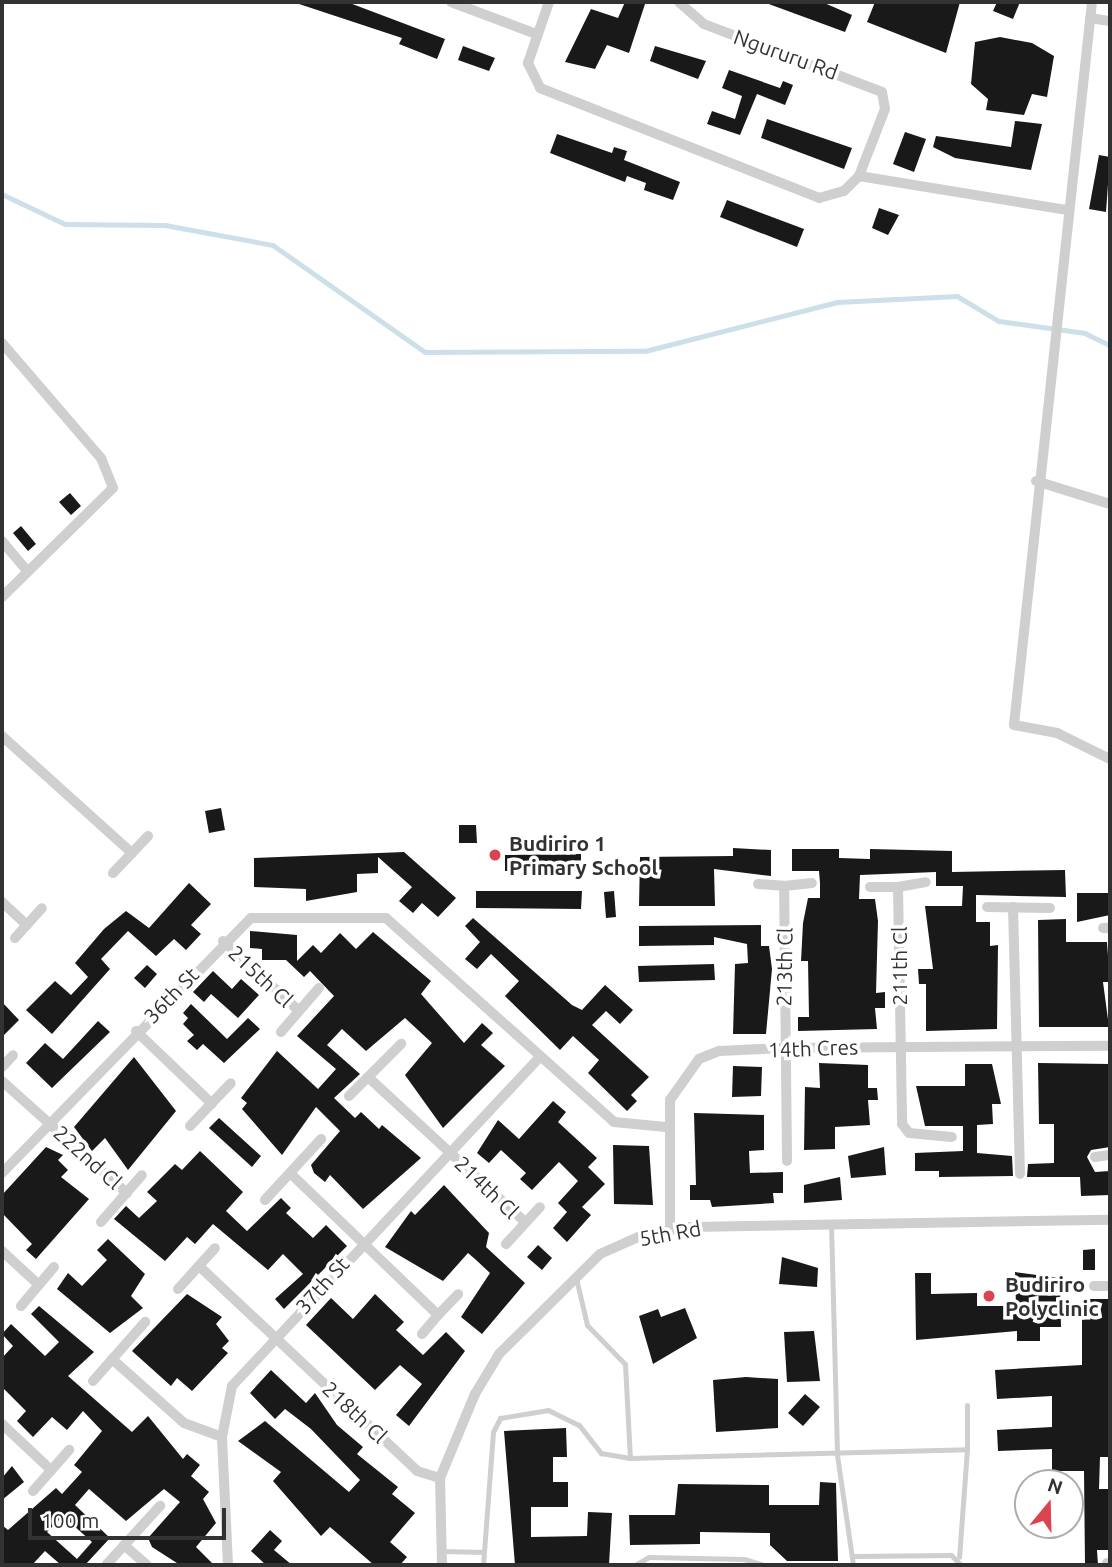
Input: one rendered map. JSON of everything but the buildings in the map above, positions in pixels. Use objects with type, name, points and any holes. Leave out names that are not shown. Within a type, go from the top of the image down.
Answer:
[{"type":"street","points":[[451,2],[536,34]]},
{"type":"street","points":[[549,2],[536,34],[527,70],[550,94],[819,198],[844,191],[859,176],[1066,210]]},
{"type":"street","name":"Ngururu Rd","points":[[679,2],[704,23],[878,89],[885,109],[859,176]]},
{"type":"street","points":[[1092,2],[1036,481],[1014,725],[1056,733],[1110,759]]},
{"type":"street","points":[[1090,18],[1110,21]]},
{"type":"street","points":[[2,343],[113,478],[111,497],[2,597]]},
{"type":"street","points":[[1036,481],[1110,504]]},
{"type":"street","points":[[2,541],[28,572]]},
{"type":"street","points":[[2,736],[131,853]]},
{"type":"street","points":[[113,873],[148,836]]},
{"type":"street","points":[[870,887],[898,887],[926,882]]},
{"type":"street","points":[[758,884],[784,886],[812,883]]},
{"type":"street","name":"213th Cl","points":[[784,886],[783,1048],[787,1161]]},
{"type":"street","name":"211th Cl","points":[[898,887],[902,1124],[909,1133],[952,1137]]},
{"type":"street","points":[[2,902],[27,925]]},
{"type":"street","points":[[987,907],[1050,908]]},
{"type":"street","points":[[1013,907],[1020,1174]]},
{"type":"street","points":[[15,938],[42,908]]},
{"type":"street","name":"36th St","points":[[2,1173],[223,941],[251,918],[386,918],[540,1057]]},
{"type":"street","name":"215th Cl","points":[[223,941],[299,1011]]},
{"type":"street","points":[[281,1032],[319,988]]},
{"type":"street","points":[[136,1031],[212,1104]]},
{"type":"street","points":[[349,1096],[401,1044]]},
{"type":"street","name":"14th Cres","points":[[670,1230],[666,1127],[670,1100],[699,1059],[719,1051],[783,1048],[1110,1046]]},
{"type":"street","points":[[2,1067],[13,1055]]},
{"type":"street","points":[[540,1057],[614,1122],[666,1127]]},
{"type":"street","name":"37th St","points":[[228,1565],[222,1437],[226,1395],[275,1336],[362,1242],[540,1057]]},
{"type":"street","name":"214th Cl","points":[[368,1077],[525,1222]]},
{"type":"street","name":"222nd Cl","points":[[2,1081],[127,1193]]},
{"type":"street","points":[[190,1126],[231,1083]]},
{"type":"street","points":[[265,1200],[321,1139]]},
{"type":"street","points":[[1095,1157],[1110,1155]]},
{"type":"street","points":[[290,1173],[439,1315]]},
{"type":"street","points":[[101,1222],[142,1175]]},
{"type":"street","points":[[506,1244],[540,1207]]},
{"type":"street","name":"5th Rd","points":[[442,1565],[440,1478],[499,1354],[575,1273],[600,1254],[670,1230],[831,1224],[1110,1220]]},
{"type":"street","points":[[178,1289],[215,1248]]},
{"type":"street","points":[[2,1251],[39,1285]]},
{"type":"street","name":"218th Cl","points":[[199,1266],[417,1471],[440,1478]]},
{"type":"street","points":[[21,1306],[54,1267]]},
{"type":"street","points":[[1094,1286],[1110,1286]]},
{"type":"street","points":[[422,1334],[458,1294]]},
{"type":"street","points":[[93,1381],[145,1322]]},
{"type":"street","points":[[112,1359],[184,1423],[222,1437]]},
{"type":"street","points":[[2,1424],[51,1470]]},
{"type":"street","points":[[33,1491],[69,1450]]},
{"type":"street","points":[[107,1564],[160,1506]]},
{"type":"street","points":[[124,1545],[147,1565]]},
{"type":"lane","points":[[831,1224],[837,1455],[854,1556],[853,1565]]},
{"type":"lane","points":[[575,1273],[587,1325],[625,1364],[630,1458]]},
{"type":"lane","points":[[961,1565],[959,1557],[967,1449],[967,1405]]},
{"type":"lane","points":[[483,1565],[486,1471],[500,1418],[548,1410],[579,1425],[601,1453],[630,1458],[837,1455],[967,1449]]},
{"type":"lane","points":[[442,1551],[483,1552]]},
{"type":"lane","points":[[854,1556],[959,1557]]},
{"type":"lane","points":[[635,1565],[649,1557],[744,1559],[764,1565]]},
{"type":"waterway","points":[[2,194],[65,224],[165,225],[273,245],[425,352],[645,351],[837,302],[957,296],[999,321],[1085,333],[1110,345]]},
{"type":"place","name":"Budiriro 1 Primary School","points":[[495,855]]},
{"type":"place","name":"Budiriro Polyclinic","points":[[989,1296]]}]
